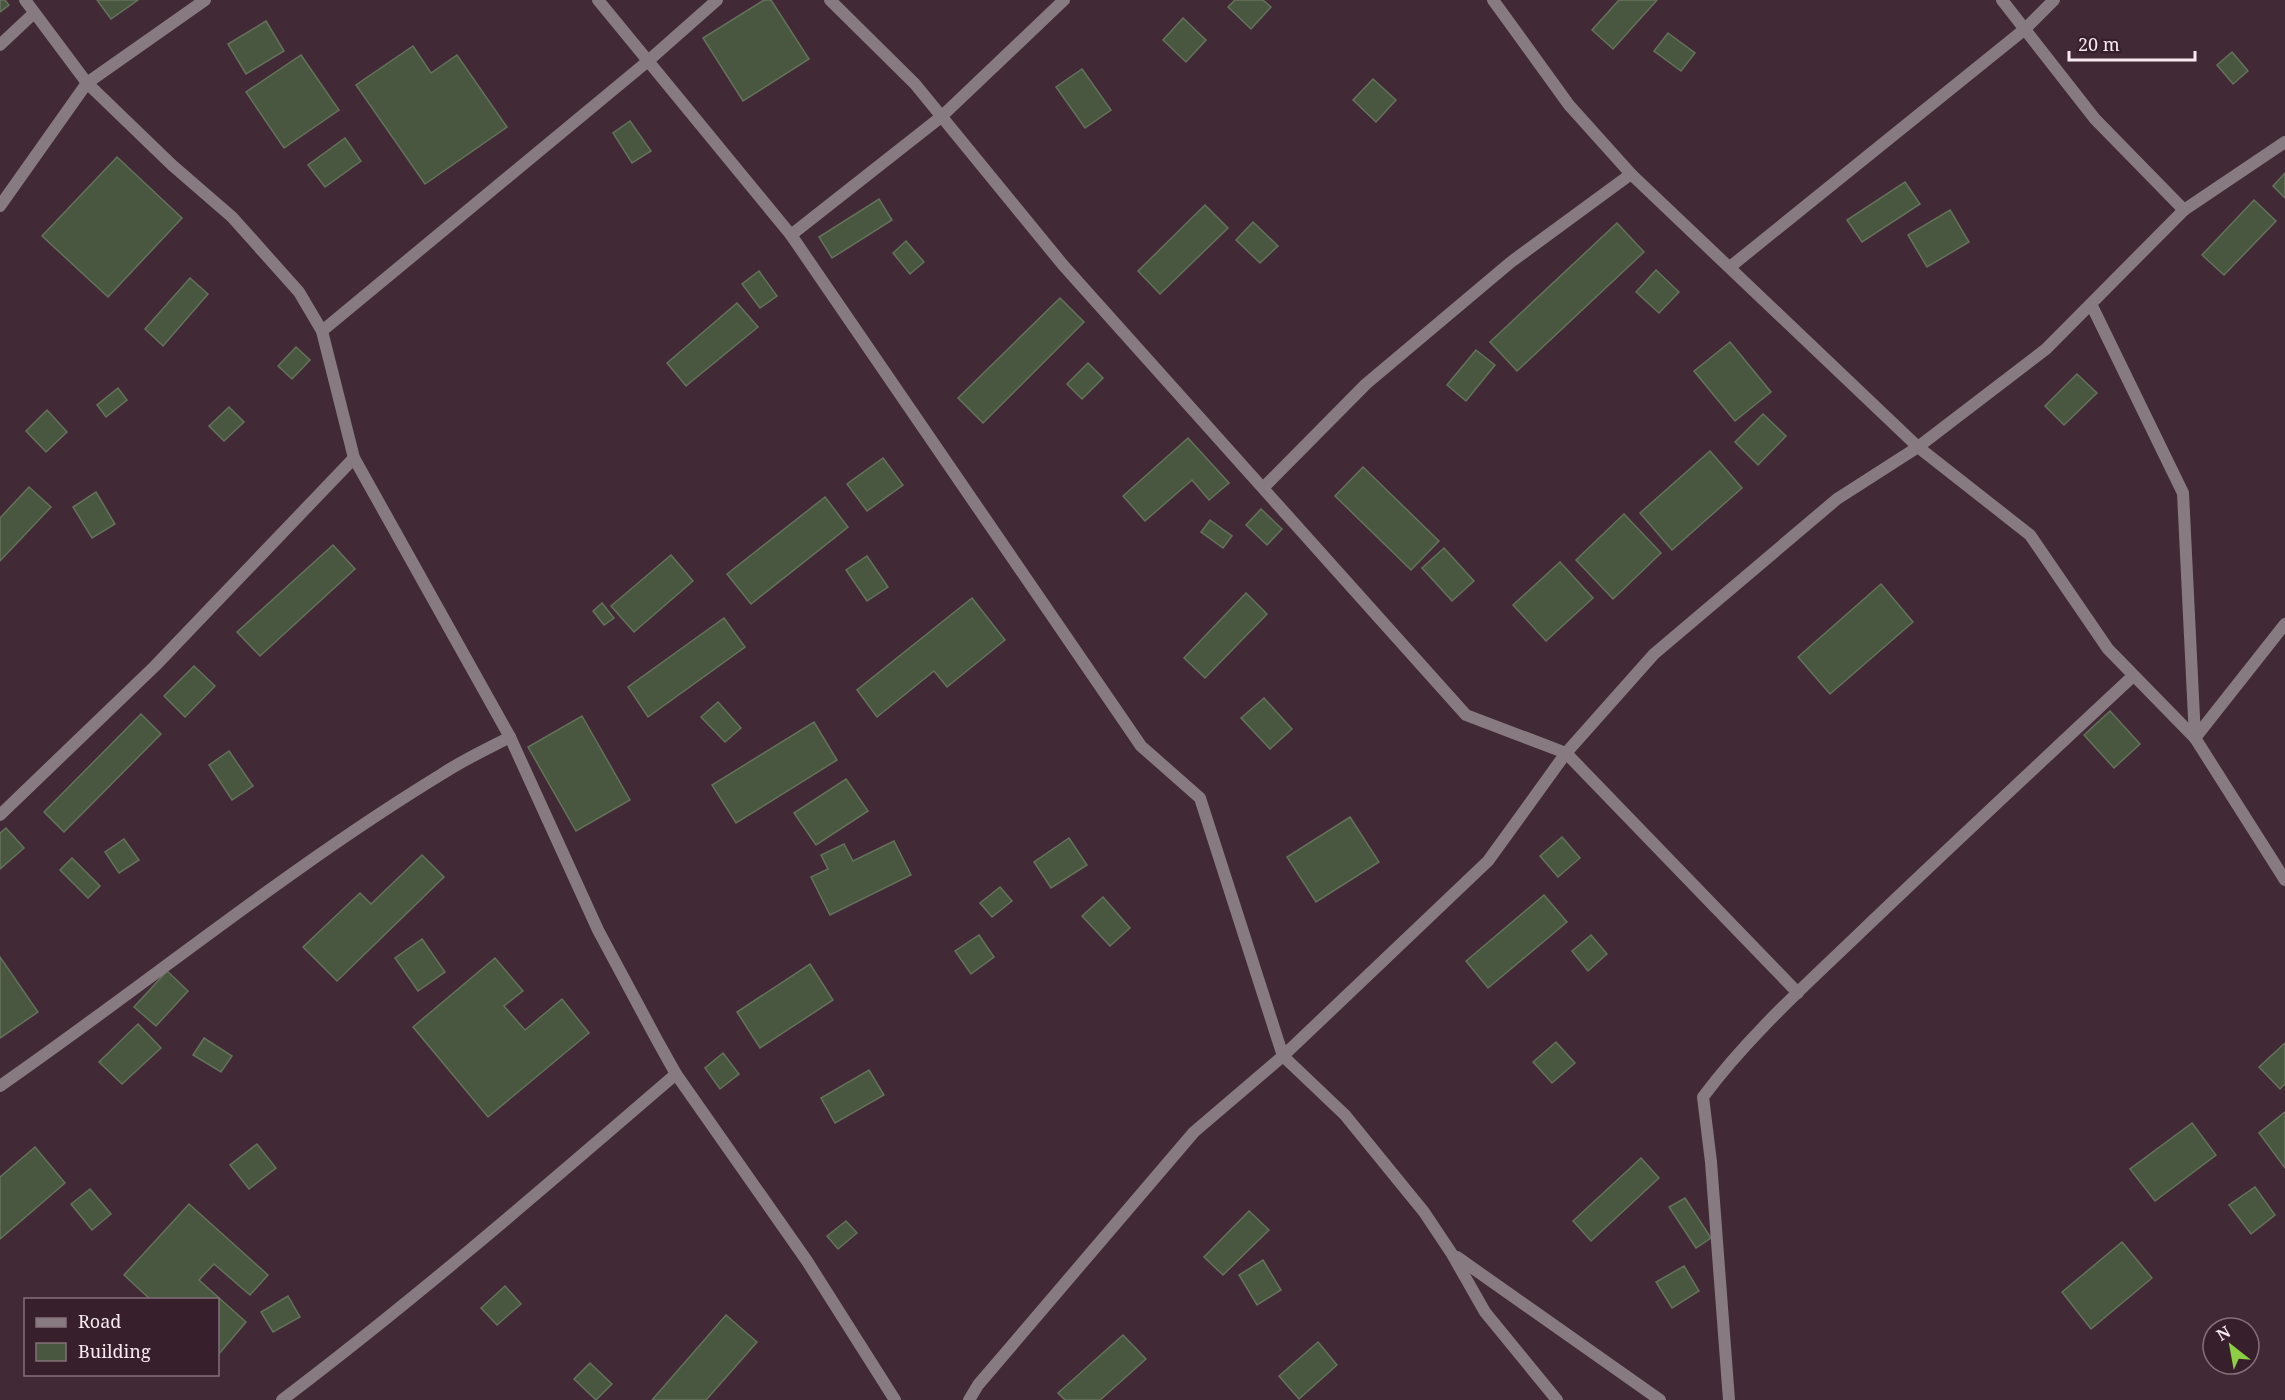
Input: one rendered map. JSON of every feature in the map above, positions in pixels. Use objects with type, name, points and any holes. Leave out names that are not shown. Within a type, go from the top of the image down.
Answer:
[{"type":"street","points":[[25,0],[87,83],[172,165],[232,217],[299,292],[322,331],[354,458],[510,737],[598,930],[676,1074],[807,1262],[895,1400]]},
{"type":"street","points":[[0,206],[87,83],[205,0]]},
{"type":"street","points":[[598,0],[791,235],[1141,746],[1200,798],[1283,1056],[1345,1115],[1424,1212],[1452,1254],[1485,1312],[1557,1400]]},
{"type":"street","points":[[322,331],[648,61],[717,0]]},
{"type":"street","points":[[830,0],[915,84],[1063,265],[1264,487],[1466,716],[1566,753],[1798,993]]},
{"type":"street","points":[[791,235],[941,117],[1064,0]]},
{"type":"street","points":[[1493,0],[1569,105],[1631,174],[1918,447],[2031,535],[2108,649],[2195,738],[2285,880]]},
{"type":"street","points":[[2002,0],[2095,119],[2184,210]]},
{"type":"street","points":[[1730,267],[2025,29],[2054,0]]},
{"type":"street","points":[[0,45],[34,13]]},
{"type":"street","points":[[969,1400],[978,1385],[1194,1132],[1283,1056],[1488,861],[1566,753],[1654,654],[1837,499],[1918,447],[2046,349],[2184,210],[2285,142]]},
{"type":"street","points":[[1264,487],[1366,384],[1511,262],[1631,174]]},
{"type":"street","points":[[2091,304],[2183,493],[2195,738]]},
{"type":"street","points":[[0,815],[154,666],[354,458]]},
{"type":"street","points":[[2195,738],[2285,624]]},
{"type":"street","points":[[1729,1400],[1711,1162],[1703,1097],[1723,1071],[1798,993],[1959,838],[2133,676]]},
{"type":"street","points":[[0,1086],[88,1025],[367,822],[443,773],[510,737]]},
{"type":"street","points":[[282,1400],[509,1216],[676,1074]]},
{"type":"street","points":[[1452,1254],[1660,1400]]},
{"type":"building","points":[[0,0],[5,0],[9,5],[0,12]]},
{"type":"building","points":[[97,0],[138,0],[111,19]]},
{"type":"building","points":[[764,0],[771,0],[809,59],[743,101],[703,38]]},
{"type":"building","points":[[1235,0],[1263,0],[1271,7],[1251,29],[1228,7]]},
{"type":"building","points":[[1619,0],[1657,0],[1613,49],[1592,30]]},
{"type":"building","points":[[1183,18],[1206,40],[1186,62],[1163,40]]},
{"type":"building","points":[[266,21],[284,51],[246,74],[228,44]]},
{"type":"building","points":[[1668,33],[1695,53],[1681,71],[1654,51]]},
{"type":"building","points":[[413,46],[431,73],[457,55],[507,127],[425,184],[356,85]]},
{"type":"building","points":[[2232,52],[2248,71],[2233,84],[2217,65]]},
{"type":"building","points":[[301,55],[339,110],[284,148],[246,92]]},
{"type":"building","points":[[1082,69],[1111,110],[1085,128],[1056,87]]},
{"type":"building","points":[[1373,79],[1396,100],[1376,122],[1353,100]]},
{"type":"building","points":[[630,121],[651,151],[632,163],[613,133]]},
{"type":"building","points":[[345,138],[361,161],[325,187],[308,165]]},
{"type":"building","points":[[117,157],[182,218],[108,297],[42,236]]},
{"type":"building","points":[[2285,173],[2285,198],[2273,186]]},
{"type":"building","points":[[1905,182],[1920,204],[1862,242],[1847,220]]},
{"type":"building","points":[[879,199],[892,220],[832,258],[819,237]]},
{"type":"building","points":[[2254,200],[2276,221],[2224,275],[2202,255]]},
{"type":"building","points":[[1205,205],[1228,228],[1160,294],[1138,271]]},
{"type":"building","points":[[1950,210],[1969,242],[1927,267],[1908,235]]},
{"type":"building","points":[[1253,222],[1278,246],[1260,263],[1236,240]]},
{"type":"building","points":[[1617,223],[1644,252],[1517,371],[1490,342]]},
{"type":"building","points":[[906,241],[924,262],[910,274],[893,253]]},
{"type":"building","points":[[1656,270],[1679,292],[1659,313],[1636,292]]},
{"type":"building","points":[[759,271],[777,296],[760,308],[742,284]]},
{"type":"building","points":[[190,278],[208,294],[163,346],[145,329]]},
{"type":"building","points":[[1060,298],[1084,322],[983,423],[958,398]]},
{"type":"building","points":[[737,303],[758,327],[686,386],[667,363]]},
{"type":"building","points":[[1730,342],[1771,392],[1735,421],[1694,371]]},
{"type":"building","points":[[296,347],[310,360],[292,379],[278,366]]},
{"type":"building","points":[[1476,350],[1495,365],[1466,401],[1447,385]]},
{"type":"building","points":[[1088,363],[1103,378],[1082,399],[1067,384]]},
{"type":"building","points":[[2077,374],[2097,393],[2064,425],[2045,406]]},
{"type":"building","points":[[118,388],[127,400],[106,417],[97,405]]},
{"type":"building","points":[[229,407],[244,422],[224,441],[209,426]]},
{"type":"building","points":[[47,410],[67,432],[46,452],[26,431]]},
{"type":"building","points":[[1763,414],[1786,436],[1758,465],[1735,442]]},
{"type":"building","points":[[1188,438],[1229,483],[1209,500],[1192,480],[1145,521],[1123,496]]},
{"type":"building","points":[[1710,451],[1742,488],[1672,550],[1640,513]]},
{"type":"building","points":[[883,458],[903,485],[867,511],[847,484]]},
{"type":"building","points":[[1363,467],[1439,541],[1411,570],[1335,496]]},
{"type":"building","points":[[29,487],[51,507],[0,561],[0,518]]},
{"type":"building","points":[[96,492],[115,524],[92,538],[73,507]]},
{"type":"building","points":[[825,497],[848,527],[751,604],[727,574]]},
{"type":"building","points":[[1261,509],[1282,529],[1267,545],[1246,525]]},
{"type":"building","points":[[1624,514],[1661,553],[1613,599],[1576,560]]},
{"type":"building","points":[[1210,520],[1232,536],[1223,548],[1201,532]]},
{"type":"building","points":[[333,545],[355,569],[260,656],[237,632]]},
{"type":"building","points":[[1444,548],[1474,581],[1452,601],[1422,568]]},
{"type":"building","points":[[671,555],[693,581],[634,632],[611,606]]},
{"type":"building","points":[[867,556],[888,587],[867,601],[846,570]]},
{"type":"building","points":[[1560,562],[1593,598],[1546,641],[1513,605]]},
{"type":"building","points":[[1881,584],[1913,622],[1830,694],[1798,657]]},
{"type":"building","points":[[1246,593],[1267,614],[1205,678],[1184,658]]},
{"type":"building","points":[[972,598],[1005,640],[947,687],[934,671],[877,717],[857,690]]},
{"type":"building","points":[[602,603],[614,618],[604,625],[593,611]]},
{"type":"building","points":[[724,618],[745,647],[648,717],[628,687]]},
{"type":"building","points":[[194,666],[215,686],[185,717],[164,696]]},
{"type":"building","points":[[1264,698],[1292,729],[1270,749],[1241,718]]},
{"type":"building","points":[[718,702],[741,728],[725,742],[701,717]]},
{"type":"building","points":[[2110,711],[2140,744],[2114,768],[2084,735]]},
{"type":"building","points":[[141,714],[161,734],[64,832],[44,812]]},
{"type":"building","points":[[582,716],[630,800],[576,831],[528,747]]},
{"type":"building","points":[[814,722],[837,760],[736,823],[712,785]]},
{"type":"building","points":[[229,751],[253,786],[232,800],[209,765]]},
{"type":"building","points":[[846,779],[868,811],[816,845],[794,813]]},
{"type":"building","points":[[1350,817],[1379,862],[1316,902],[1287,857]]},
{"type":"building","points":[[6,828],[24,848],[0,869],[0,833]]},
{"type":"building","points":[[1562,837],[1580,858],[1558,877],[1540,856]]},
{"type":"building","points":[[1069,838],[1087,865],[1051,888],[1034,862]]},
{"type":"building","points":[[124,839],[139,860],[119,873],[105,852]]},
{"type":"building","points":[[894,841],[911,875],[830,915],[811,877],[828,869],[821,855],[844,844],[853,861]]},
{"type":"building","points":[[422,855],[444,877],[337,981],[303,947],[360,893],[371,904]]},
{"type":"building","points":[[72,858],[100,886],[88,898],[60,870]]},
{"type":"building","points":[[1000,887],[1012,901],[992,917],[980,903]]},
{"type":"building","points":[[1544,895],[1567,922],[1488,988],[1466,961]]},
{"type":"building","points":[[1103,897],[1130,928],[1110,946],[1082,916]]},
{"type":"building","points":[[979,935],[994,957],[971,974],[955,951]]},
{"type":"building","points":[[1591,935],[1607,954],[1588,971],[1572,951]]},
{"type":"building","points":[[422,939],[445,972],[418,991],[395,958]]},
{"type":"building","points":[[0,957],[38,1012],[0,1038]]},
{"type":"building","points":[[495,958],[523,991],[504,1006],[525,1030],[562,999],[589,1033],[488,1117],[413,1027]]},
{"type":"building","points":[[810,964],[833,1000],[760,1048],[737,1012]]},
{"type":"building","points":[[167,971],[188,991],[156,1026],[134,1007]]},
{"type":"building","points":[[138,1024],[161,1048],[122,1084],[99,1062]]},
{"type":"building","points":[[204,1038],[232,1056],[221,1072],[193,1055]]},
{"type":"building","points":[[1556,1042],[1575,1063],[1552,1083],[1533,1062]]},
{"type":"building","points":[[2285,1043],[2285,1084],[2280,1089],[2259,1067]]},
{"type":"building","points":[[723,1053],[739,1074],[720,1089],[705,1068]]},
{"type":"building","points":[[869,1070],[884,1095],[835,1123],[821,1098]]},
{"type":"building","points":[[2285,1112],[2285,1168],[2259,1133]]},
{"type":"building","points":[[2192,1123],[2216,1155],[2155,1201],[2130,1169]]},
{"type":"building","points":[[257,1144],[276,1168],[249,1189],[230,1165]]},
{"type":"building","points":[[35,1147],[65,1183],[0,1239],[0,1177]]},
{"type":"building","points":[[1641,1158],[1659,1178],[1591,1241],[1573,1221]]},
{"type":"building","points":[[2255,1187],[2275,1215],[2251,1234],[2229,1205]]},
{"type":"building","points":[[90,1189],[111,1214],[92,1230],[71,1204]]},
{"type":"building","points":[[1685,1198],[1711,1238],[1696,1248],[1669,1207]]},
{"type":"building","points":[[189,1204],[268,1275],[250,1295],[214,1264],[199,1280],[246,1322],[219,1354],[219,1298],[149,1298],[124,1275]]},
{"type":"building","points":[[1249,1211],[1269,1230],[1223,1275],[1204,1257]]},
{"type":"building","points":[[846,1221],[857,1233],[838,1249],[827,1236]]},
{"type":"building","points":[[2122,1242],[2152,1278],[2091,1329],[2062,1292]]},
{"type":"building","points":[[1263,1260],[1281,1290],[1257,1305],[1239,1275]]},
{"type":"building","points":[[1684,1266],[1699,1291],[1672,1308],[1656,1282]]},
{"type":"building","points":[[505,1286],[521,1304],[497,1325],[481,1308]]},
{"type":"building","points":[[288,1296],[300,1317],[273,1332],[261,1312]]},
{"type":"building","points":[[726,1315],[757,1342],[706,1400],[652,1400]]},
{"type":"building","points":[[1123,1335],[1146,1359],[1100,1400],[1065,1400],[1058,1393]]},
{"type":"building","points":[[1318,1342],[1337,1365],[1299,1399],[1279,1376]]},
{"type":"building","points":[[590,1363],[612,1384],[596,1400],[574,1379]]}]
